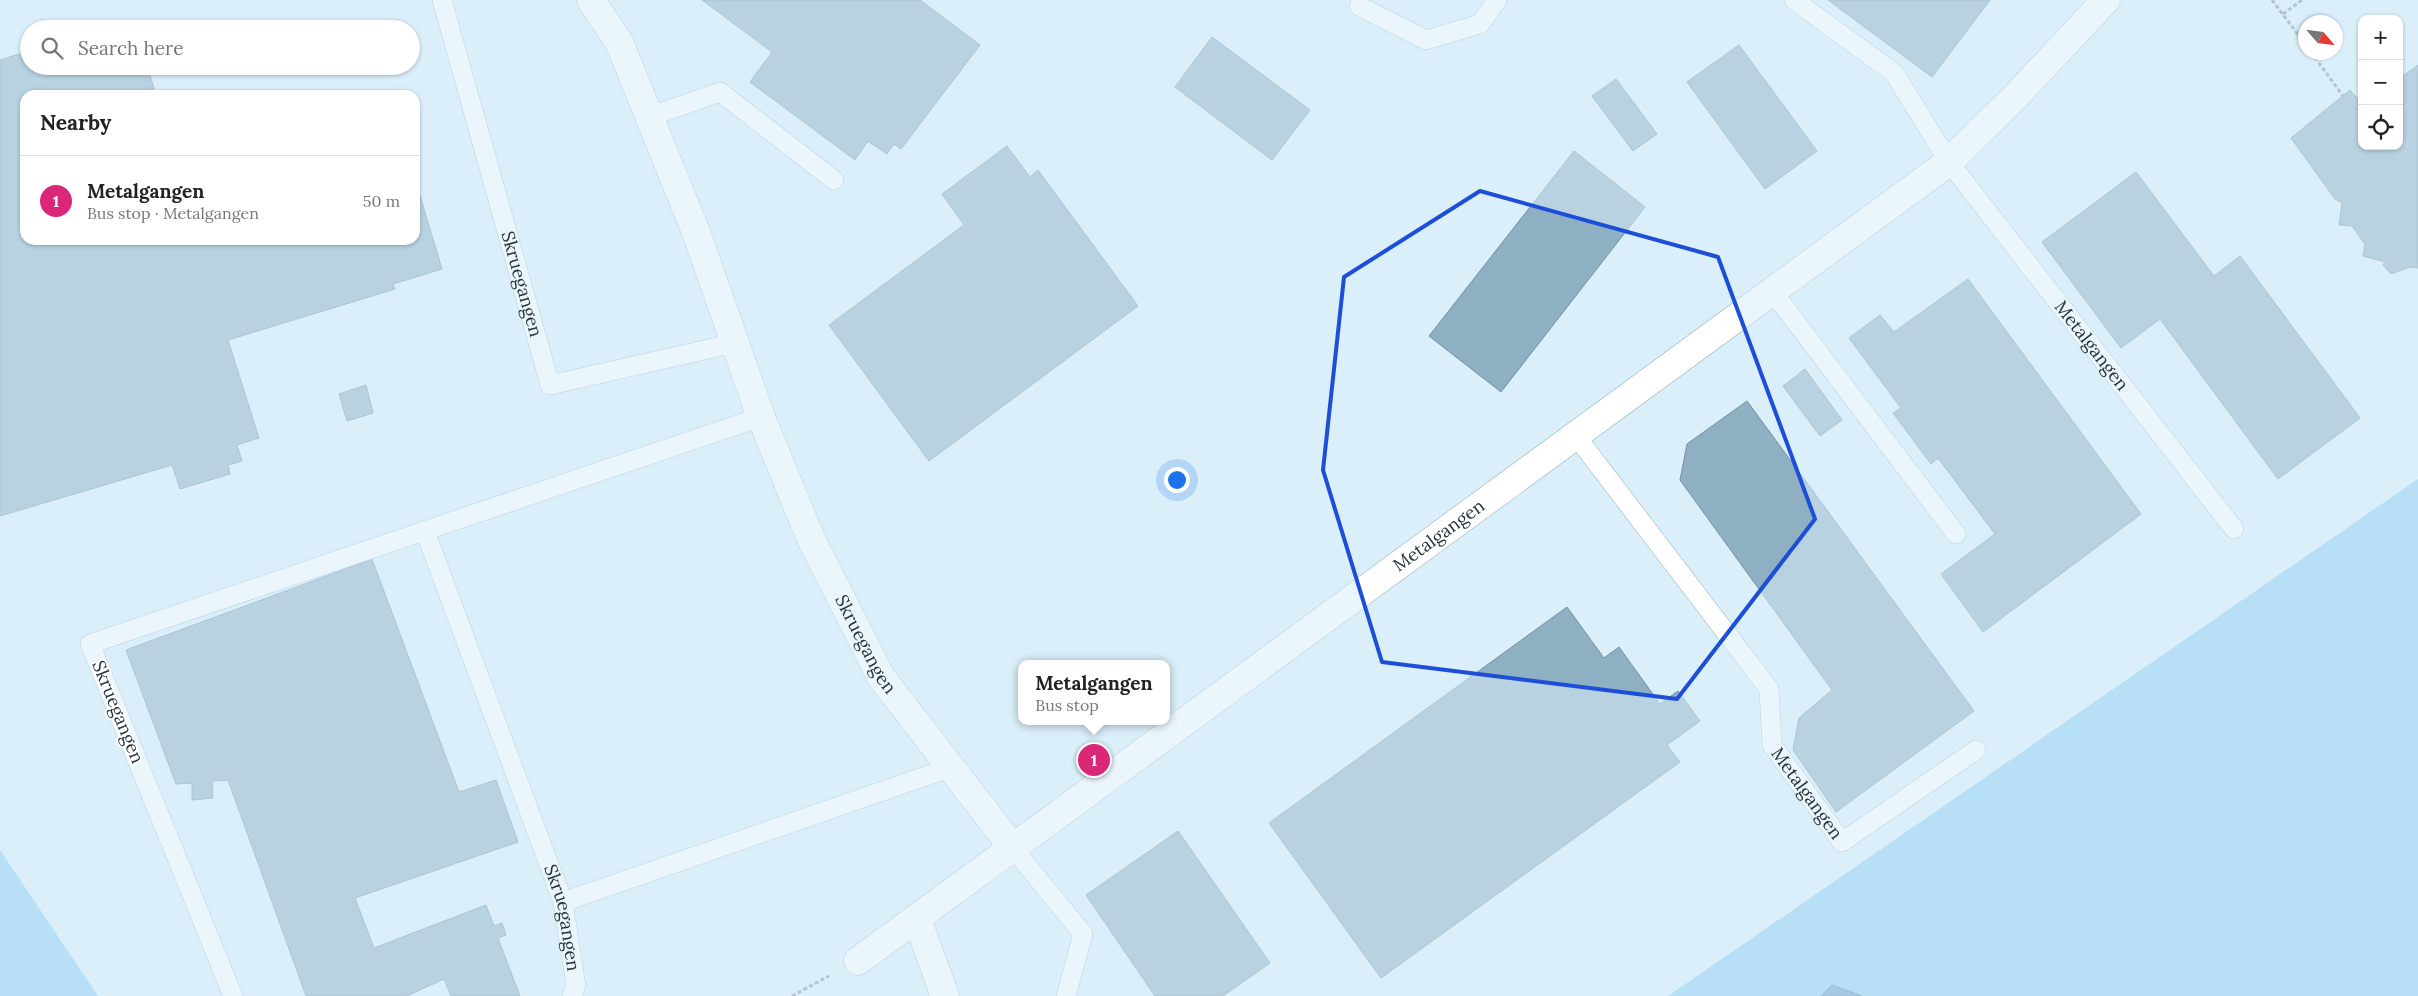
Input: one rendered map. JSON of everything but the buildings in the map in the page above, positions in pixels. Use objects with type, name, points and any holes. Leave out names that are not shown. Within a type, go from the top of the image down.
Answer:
[{"type":"street","name":"Skruegangen","points":[[591,0],[619,42],[696,232],[761,417],[811,539],[881,677],[1013,848]]},
{"type":"street","name":"Metalgangen","points":[[858,961],[1949,162],[2015,97],[2106,0]]},
{"type":"street","points":[[917,919],[945,996]]},
{"type":"lane","name":"Skruegangen","points":[[442,0],[550,385],[735,343]]},
{"type":"lane","points":[[1357,2],[1426,40],[1480,24],[1497,0]]},
{"type":"lane","name":"Metalgangen","points":[[1794,0],[1894,73],[1949,162],[2234,529]]},
{"type":"lane","points":[[649,117],[720,92],[834,180]]},
{"type":"lane","points":[[1773,292],[1956,534]]},
{"type":"lane","name":"Skruegangen","points":[[233,996],[90,644],[761,417]]},
{"type":"lane","name":"Metalgangen","points":[[1576,436],[1769,689],[1772,745],[1842,842],[1976,750]]},
{"type":"lane","name":"Skruegangen","points":[[425,531],[563,902],[576,986],[572,996]]},
{"type":"lane","points":[[563,902],[950,768]]},
{"type":"lane","points":[[1013,848],[1083,934],[1066,996]]},
{"type":"path","points":[[2272,0],[2298,34]]},
{"type":"path","points":[[2283,14],[2302,0]]},
{"type":"path","points":[[2317,60],[2343,96]]},
{"type":"path","points":[[792,996],[858,961]]},
{"type":"highlighted area","points":[[1480,191],[1718,257],[1815,519],[1677,699],[1382,662],[1323,470],[1344,277]]},
{"type":"shaded area","points":[[2418,479],[2418,996],[1668,996]]},
{"type":"shaded area","points":[[0,850],[98,996],[0,996]]},
{"type":"shaded area","points":[[1832,985],[1862,996],[1821,996]]},
{"type":"place","name":"Metalgangen","points":[[1094,760]]}]
